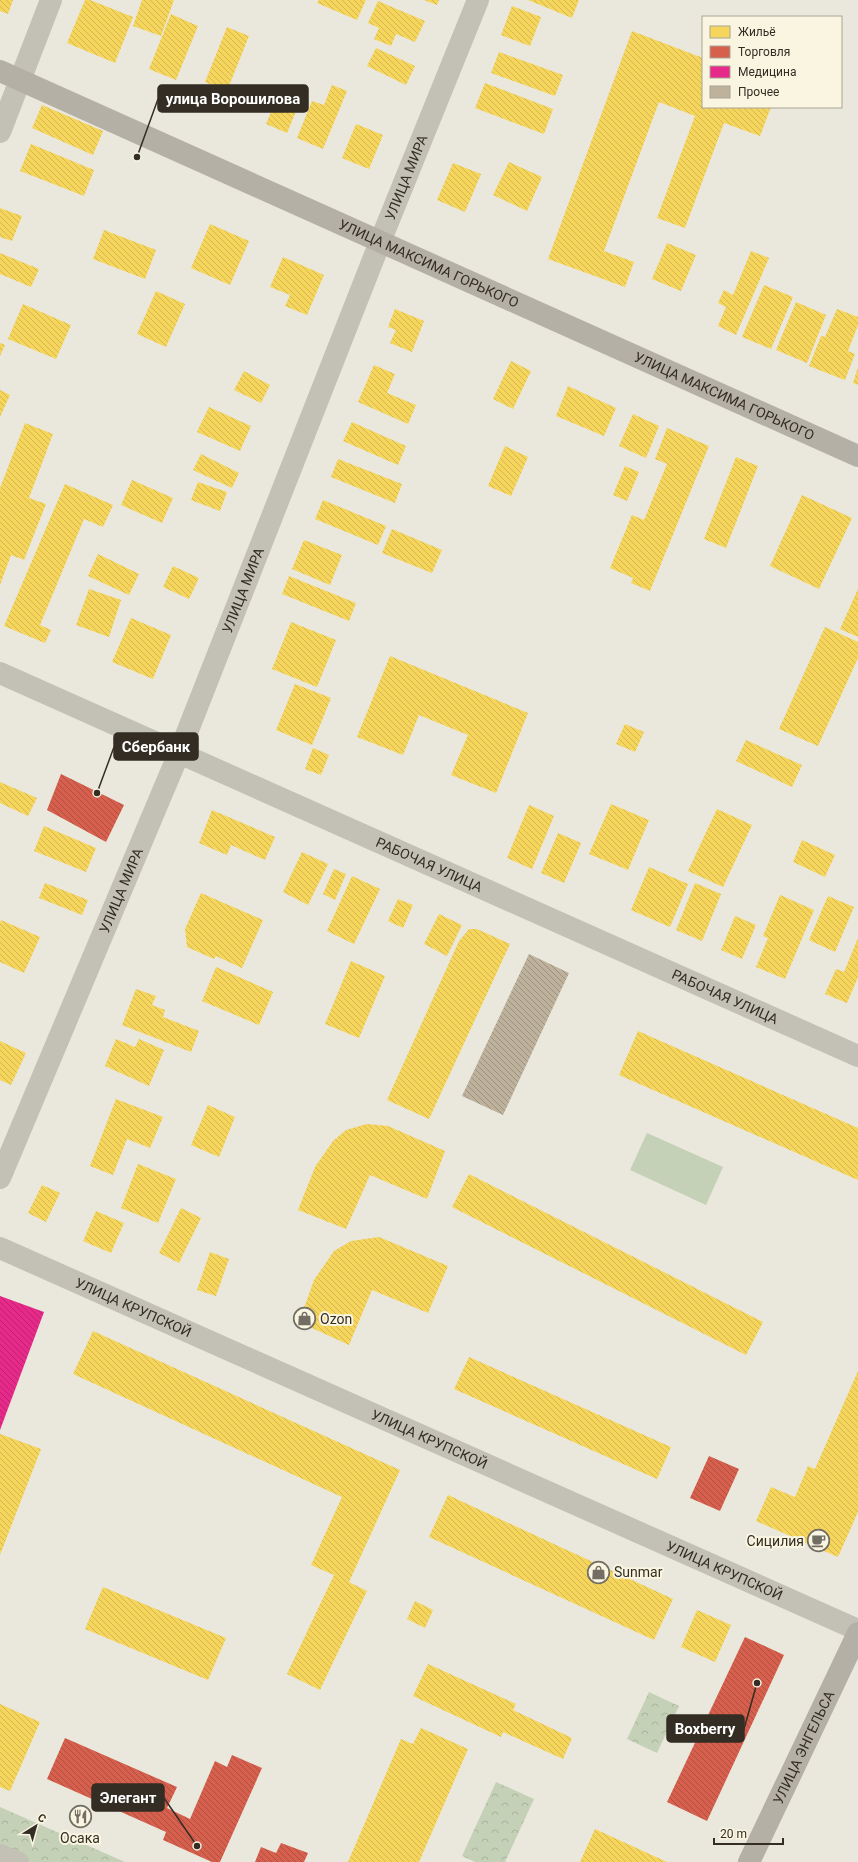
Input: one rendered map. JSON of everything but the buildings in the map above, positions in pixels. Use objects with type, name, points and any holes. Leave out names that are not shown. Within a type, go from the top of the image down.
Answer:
[{"type":"main road","name":"УЛИЦА МАКСИМА ГОРЬКОГО","points":[[0,71],[858,456]]},
{"type":"main road","name":"УЛИЦА ЭНГЕЛЬСА","points":[[749,1862],[858,1631]]},
{"type":"street","points":[[0,132],[51,0]]},
{"type":"street","name":"УЛИЦА МИРА","points":[[0,1178],[179,753],[380,242],[478,0]]},
{"type":"street","name":"РАБОЧАЯ УЛИЦА","points":[[0,673],[858,1056]]},
{"type":"street","name":"УЛИЦА КРУПСКОЙ","points":[[0,1248],[858,1631]]},
{"type":"street","points":[[0,1854],[19,1862]]},
{"type":"green space","points":[[647,1133],[723,1167],[706,1205],[630,1170]]},
{"type":"green space","points":[[649,1692],[679,1706],[657,1753],[627,1739]]},
{"type":"green space","points":[[496,1782],[534,1799],[505,1862],[475,1862],[462,1856]]},
{"type":"green space","points":[[0,1807],[125,1862],[0,1862]]},
{"type":"place","name":"улица Ворошилова","points":[[137,157]]},
{"type":"place","name":"Сбербанк","points":[[97,793]]},
{"type":"place","name":"Ozon","points":[[305,1319]]},
{"type":"place","name":"Сицилия","points":[[819,1541]]},
{"type":"place","name":"Sunmar","points":[[599,1572]]},
{"type":"place","name":"Boxberry","points":[[757,1683]]},
{"type":"place","name":"Осака","points":[[80,1816]]},
{"type":"place","name":"Элегант","points":[[197,1846]]}]
